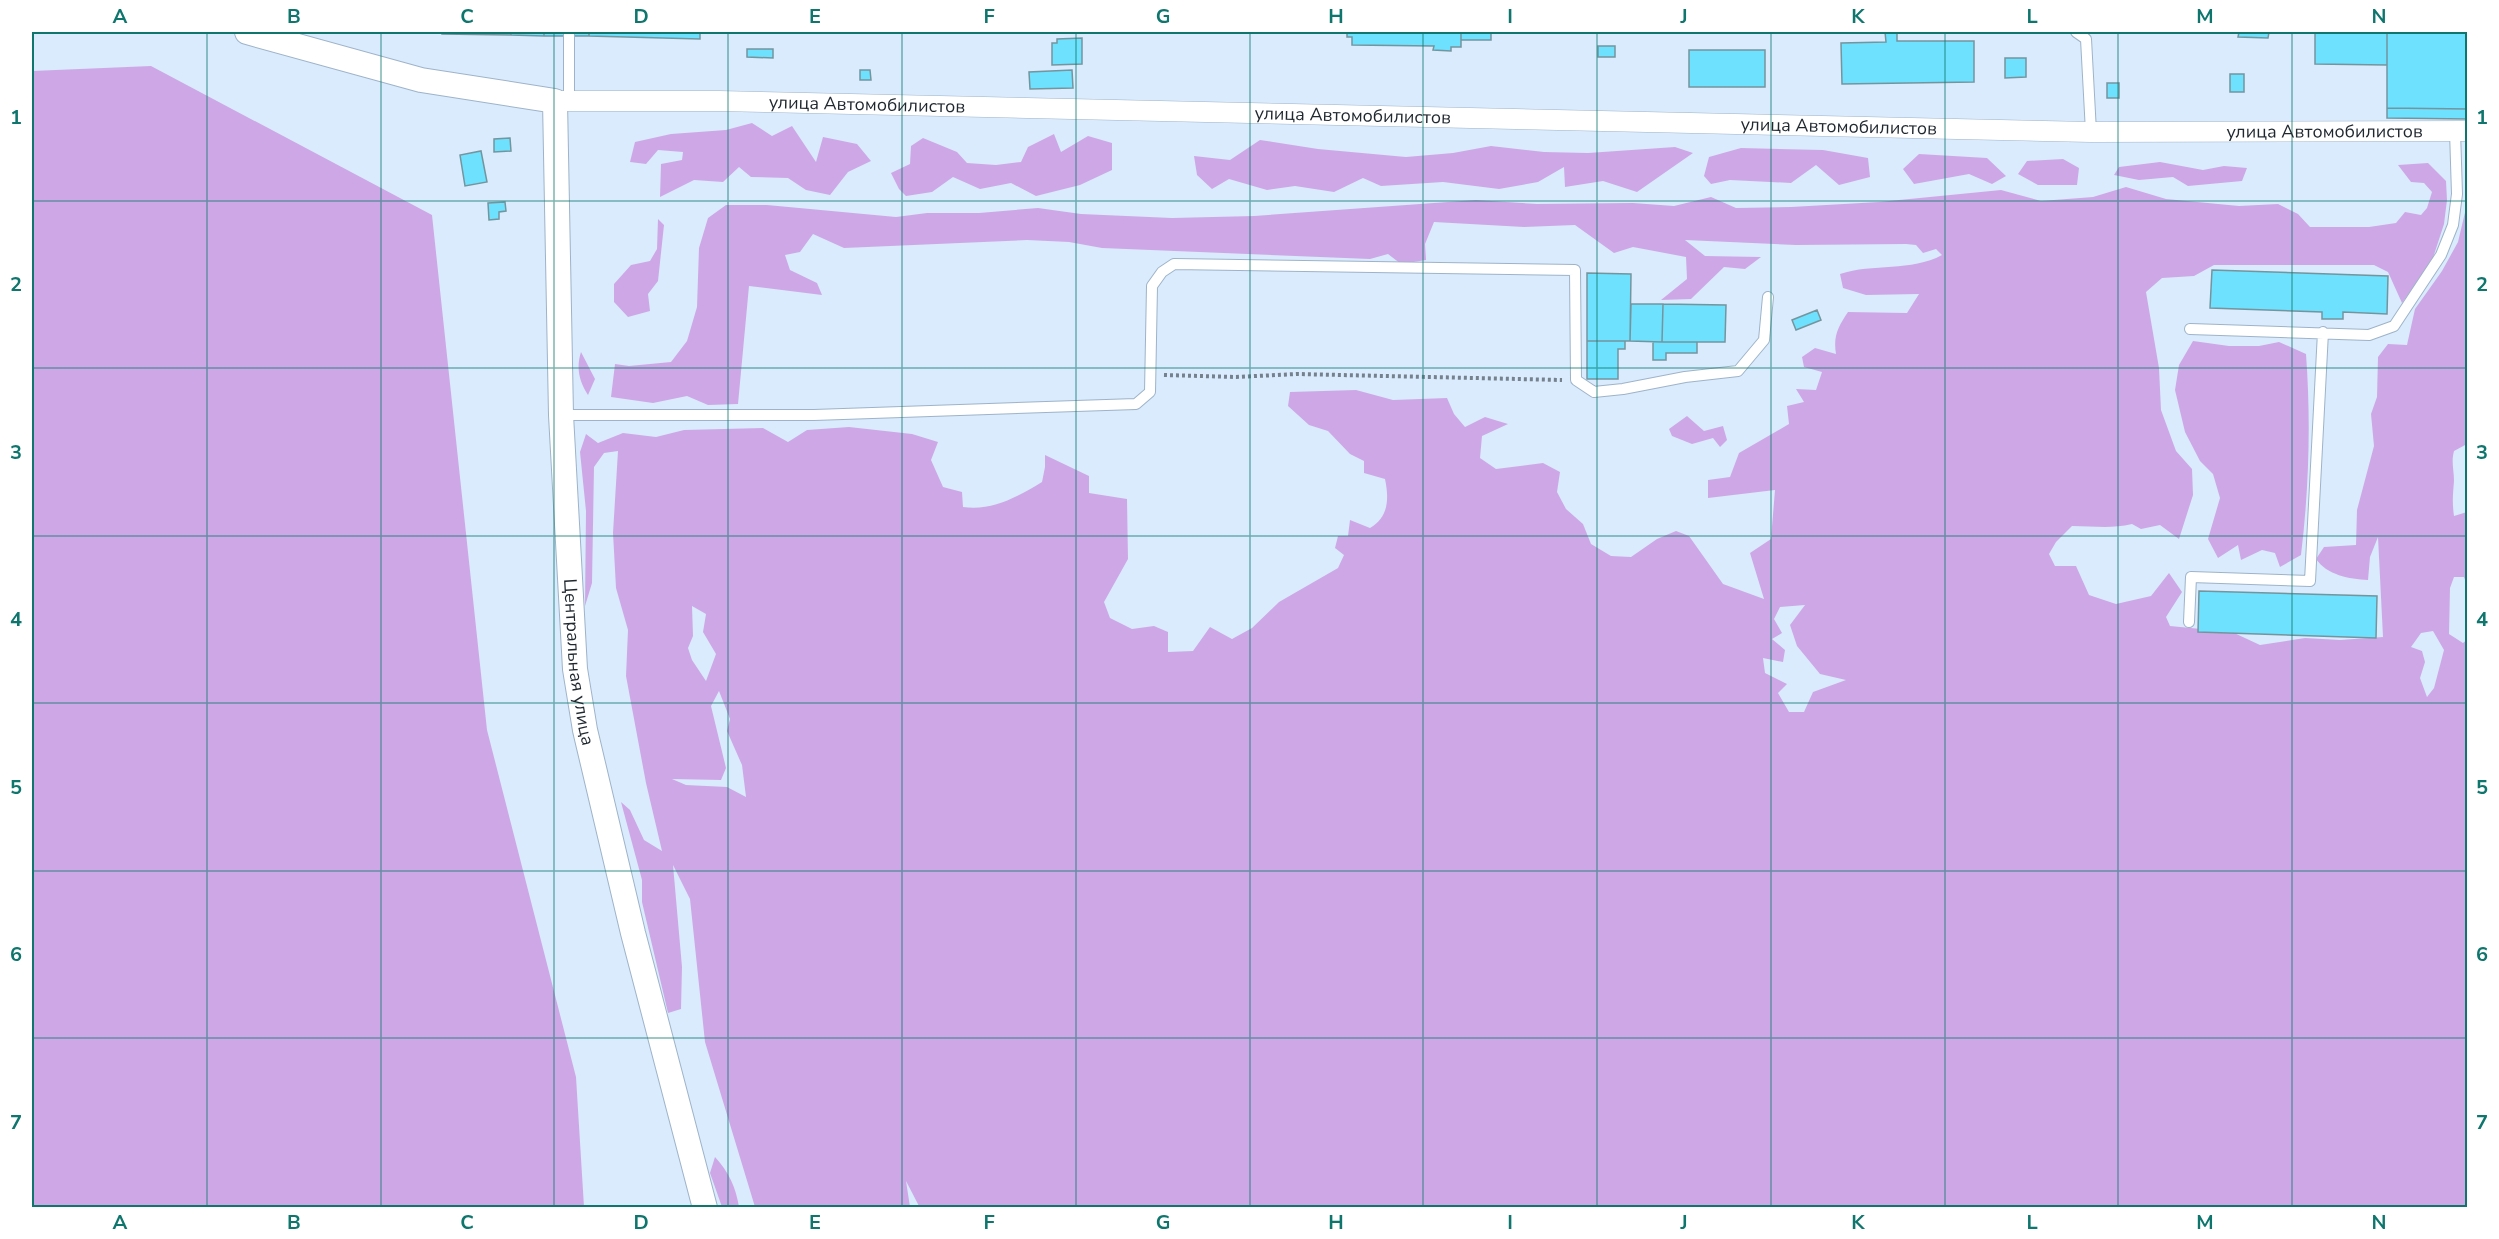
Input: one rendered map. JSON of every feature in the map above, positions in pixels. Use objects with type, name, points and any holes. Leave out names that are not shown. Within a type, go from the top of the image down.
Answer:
[{"type":"street","name":"улица Автомобилистов","points":[[247,32],[421,80],[562,101],[719,101],[2091,132],[2461,131]]},
{"type":"street","name":"Центральная улица","points":[[562,101],[561,415],[575,669],[585,730],[657,1033],[705,1208]]},
{"type":"lane","points":[[562,101],[569,32]]},
{"type":"lane","points":[[2076,32],[2086,39],[2091,132]]},
{"type":"lane","points":[[2190,329],[2369,335],[2394,326],[2441,255],[2453,225],[2461,131]]},
{"type":"lane","points":[[561,415],[814,415],[1136,404],[1150,392],[1152,286],[1162,272],[1174,264],[1575,270],[1576,380],[1594,392],[1738,371],[1764,340],[1768,297]]},
{"type":"lane","points":[[2189,621],[2191,577],[2310,581],[2323,332]]},
{"type":"path","points":[[1152,374],[1236,377],[1297,374],[1576,380]]},
{"type":"shaded area","points":[[151,66],[432,215],[487,730],[576,1077],[584,1207],[32,1207],[32,71]]},
{"type":"shaded area","points":[[752,123],[772,136],[792,126],[816,162],[823,137],[857,144],[871,161],[848,172],[830,195],[806,190],[788,178],[751,177],[739,167],[723,182],[694,180],[660,197],[661,164],[682,160],[683,152],[658,150],[646,164],[630,162],[635,142],[671,134],[726,130]]},
{"type":"shaded area","points":[[1054,134],[1061,152],[1088,136],[1112,143],[1112,170],[1080,185],[1036,196],[1011,183],[980,189],[953,177],[932,192],[906,196],[899,189],[891,173],[910,164],[911,146],[923,138],[957,152],[967,163],[996,165],[1021,162],[1028,147]]},
{"type":"shaded area","points":[[1260,140],[1318,149],[1406,157],[1453,153],[1491,146],[1544,152],[1588,153],[1675,147],[1693,153],[1637,192],[1603,181],[1565,187],[1564,167],[1538,182],[1499,189],[1443,182],[1381,186],[1363,178],[1334,192],[1295,186],[1267,190],[1229,179],[1212,189],[1197,175],[1194,156],[1230,160]]},
{"type":"shaded area","points":[[1741,148],[1823,150],[1868,158],[1870,177],[1839,185],[1816,165],[1791,183],[1730,180],[1711,184],[1704,176],[1709,157]]},
{"type":"shaded area","points":[[1919,154],[1987,158],[2006,176],[1992,184],[1969,174],[1914,184],[1903,169]]},
{"type":"shaded area","points":[[2063,159],[2079,168],[2077,185],[2038,185],[2018,174],[2027,161]]},
{"type":"shaded area","points":[[2160,162],[2203,170],[2224,166],[2247,168],[2242,181],[2188,186],[2173,177],[2139,180],[2114,175],[2119,167]]},
{"type":"shaded area","points":[[2428,163],[2446,181],[2447,200],[2444,224],[2432,261],[2402,303],[2388,272],[2374,265],[2214,265],[2194,276],[2162,278],[2146,292],[2159,368],[2161,410],[2176,451],[2192,469],[2193,495],[2179,539],[2160,525],[2141,529],[2132,524],[2109,527],[2072,526],[2056,542],[2049,554],[2055,566],[2076,566],[2089,595],[2116,604],[2151,596],[2169,573],[2182,592],[2166,617],[2170,626],[2232,632],[2260,645],[2305,638],[2340,640],[2383,637],[2378,537],[2370,557],[2368,580],[2353,579],[2332,572],[2316,559],[2324,547],[2356,545],[2357,510],[2374,446],[2371,414],[2377,397],[2378,357],[2388,344],[2407,345],[2415,309],[2442,271],[2458,242],[2467,204],[2467,444],[2454,451],[2453,502],[2454,516],[2467,512],[2468,588],[2464,577],[2454,577],[2450,588],[2449,634],[2463,643],[2468,639],[2467,1207],[920,1208],[906,1181],[910,1207],[755,1207],[705,1042],[690,899],[673,865],[682,967],[681,1009],[668,1013],[642,902],[642,880],[621,802],[630,810],[644,840],[662,851],[646,783],[626,676],[628,630],[616,588],[613,533],[618,451],[604,453],[594,467],[592,583],[585,606],[586,511],[580,452],[586,434],[598,443],[623,433],[656,437],[684,430],[763,428],[788,442],[807,430],[849,427],[912,434],[938,442],[931,460],[943,487],[962,492],[963,507],[974,508],[1004,502],[1042,482],[1045,455],[1089,476],[1089,493],[1127,499],[1128,559],[1104,602],[1110,618],[1132,629],[1154,626],[1168,632],[1168,652],[1193,651],[1210,627],[1232,639],[1252,628],[1279,602],[1338,568],[1344,555],[1335,548],[1338,536],[1348,536],[1350,520],[1370,528],[1384,513],[1387,500],[1385,479],[1364,473],[1364,461],[1350,454],[1328,431],[1309,425],[1288,406],[1290,392],[1356,390],[1393,400],[1447,398],[1454,414],[1465,427],[1485,417],[1508,424],[1482,436],[1480,458],[1496,469],[1543,463],[1560,472],[1557,492],[1566,509],[1583,524],[1591,544],[1611,556],[1631,557],[1657,539],[1676,531],[1689,536],[1723,584],[1764,599],[1750,553],[1771,539],[1775,490],[1708,498],[1708,480],[1730,477],[1739,453],[1789,424],[1787,406],[1804,402],[1796,389],[1816,390],[1822,372],[1804,367],[1802,357],[1815,348],[1836,354],[1837,332],[1848,312],[1907,313],[1919,294],[1866,295],[1843,288],[1840,274],[1918,264],[1942,255],[1936,249],[1923,253],[1916,245],[1906,244],[1796,245],[1685,240],[1705,256],[1761,257],[1745,269],[1724,267],[1691,299],[1661,300],[1687,279],[1686,257],[1633,247],[1614,253],[1575,225],[1524,227],[1434,222],[1425,244],[1426,260],[1401,264],[1388,254],[1370,259],[1102,248],[1069,242],[1027,240],[844,248],[813,234],[800,252],[785,255],[790,270],[817,283],[822,295],[749,286],[738,404],[708,405],[687,396],[653,403],[611,397],[615,364],[629,366],[671,362],[687,341],[697,307],[699,248],[708,218],[726,205],[767,205],[896,217],[927,213],[979,213],[1038,208],[1081,214],[1172,218],[1254,216],[1476,200],[1537,204],[1633,203],[1674,206],[1711,197],[1736,208],[1791,207],[1879,202],[2001,190],[2041,201],[2093,197],[2126,187],[2166,199],[2239,206],[2278,204],[2298,214],[2310,227],[2369,227],[2396,223],[2405,212],[2421,215],[2427,208],[2432,192],[2424,183],[2411,182],[2398,165]],"holes":[[[1805,605],[1790,625],[1797,646],[1820,674],[1846,680],[1813,692],[1804,712],[1789,712],[1778,693],[1787,684],[1765,673],[1763,658],[1783,662],[1785,650],[1772,639],[1782,633],[1774,619],[1780,607]],[[692,606],[706,614],[703,632],[716,654],[706,681],[692,660],[688,648],[693,636]],[[2433,631],[2444,650],[2434,688],[2427,697],[2420,678],[2425,662],[2422,651],[2411,647],[2421,633]],[[719,691],[730,719],[727,731],[742,765],[746,797],[727,787],[686,785],[672,779],[721,780],[726,768],[711,706]]]},
{"type":"shaded area","points":[[658,219],[664,225],[658,281],[648,294],[650,311],[628,317],[614,302],[614,284],[631,265],[650,261],[657,249]]},
{"type":"shaded area","points":[[2193,341],[2229,346],[2259,346],[2279,342],[2306,354],[2308,455],[2301,555],[2280,567],[2275,553],[2262,550],[2241,560],[2238,545],[2218,558],[2208,539],[2220,498],[2213,474],[2200,461],[2185,432],[2175,390],[2179,365]]},
{"type":"shaded area","points":[[581,352],[595,379],[588,395],[579,374]]},
{"type":"shaded area","points":[[1687,416],[1704,431],[1723,426],[1727,440],[1720,447],[1713,438],[1692,444],[1672,436],[1669,429]]},
{"type":"shaded area","points":[[715,1157],[731,1181],[739,1207],[722,1207],[710,1173]]},
{"type":"building","points":[[442,32],[511,32],[511,35],[442,34]]},
{"type":"building","points":[[511,32],[544,32],[544,36],[511,35]]},
{"type":"building","points":[[544,32],[589,32],[589,36],[544,36]]},
{"type":"building","points":[[589,32],[700,32],[700,39],[589,36]]},
{"type":"building","points":[[874,32],[874,33],[798,33]]},
{"type":"building","points":[[1347,32],[1461,32],[1461,47],[1451,47],[1451,51],[1433,50],[1434,46],[1352,45],[1352,37],[1347,37]]},
{"type":"building","points":[[1461,32],[1491,32],[1491,40],[1461,40]]},
{"type":"building","points":[[1885,32],[1897,32],[1897,41],[1974,41],[1974,82],[1842,84],[1841,43],[1886,42]]},
{"type":"building","points":[[2239,32],[2269,32],[2268,38],[2238,37]]},
{"type":"building","points":[[2315,32],[2387,32],[2387,65],[2315,64]]},
{"type":"building","points":[[2387,32],[2468,32],[2468,109],[2387,108]]},
{"type":"building","points":[[1082,38],[1082,64],[1052,65],[1052,43],[1057,43],[1057,39]]},
{"type":"building","points":[[1598,46],[1615,46],[1615,57],[1598,57]]},
{"type":"building","points":[[747,49],[773,49],[773,58],[747,57]]},
{"type":"building","points":[[1689,50],[1765,50],[1765,87],[1689,87]]},
{"type":"building","points":[[2005,58],[2026,58],[2026,77],[2005,78]]},
{"type":"building","points":[[860,70],[870,70],[871,80],[860,80]]},
{"type":"building","points":[[1072,70],[1073,88],[1030,89],[1029,72]]},
{"type":"building","points":[[2230,74],[2244,74],[2244,92],[2230,92]]},
{"type":"building","points":[[2107,83],[2119,83],[2119,98],[2107,98]]},
{"type":"building","points":[[2387,108],[2468,109],[2468,119],[2387,118]]},
{"type":"building","points":[[510,138],[511,151],[494,152],[494,139]]},
{"type":"building","points":[[481,151],[487,182],[465,186],[460,155]]},
{"type":"building","points":[[505,202],[506,211],[499,212],[499,219],[489,220],[488,203]]},
{"type":"building","points":[[2212,270],[2388,276],[2387,314],[2343,312],[2343,319],[2322,319],[2322,312],[2210,308]]},
{"type":"building","points":[[1587,273],[1631,274],[1630,341],[1587,341]]},
{"type":"building","points":[[1631,304],[1663,304],[1662,342],[1630,341]]},
{"type":"building","points":[[1663,304],[1726,305],[1725,342],[1662,342]]},
{"type":"building","points":[[1817,310],[1821,320],[1796,330],[1792,320]]},
{"type":"building","points":[[1587,341],[1625,341],[1625,349],[1618,349],[1618,379],[1587,379]]},
{"type":"building","points":[[1653,342],[1697,342],[1697,353],[1666,353],[1666,360],[1653,360]]},
{"type":"building","points":[[2199,591],[2377,596],[2376,638],[2198,632]]}]
